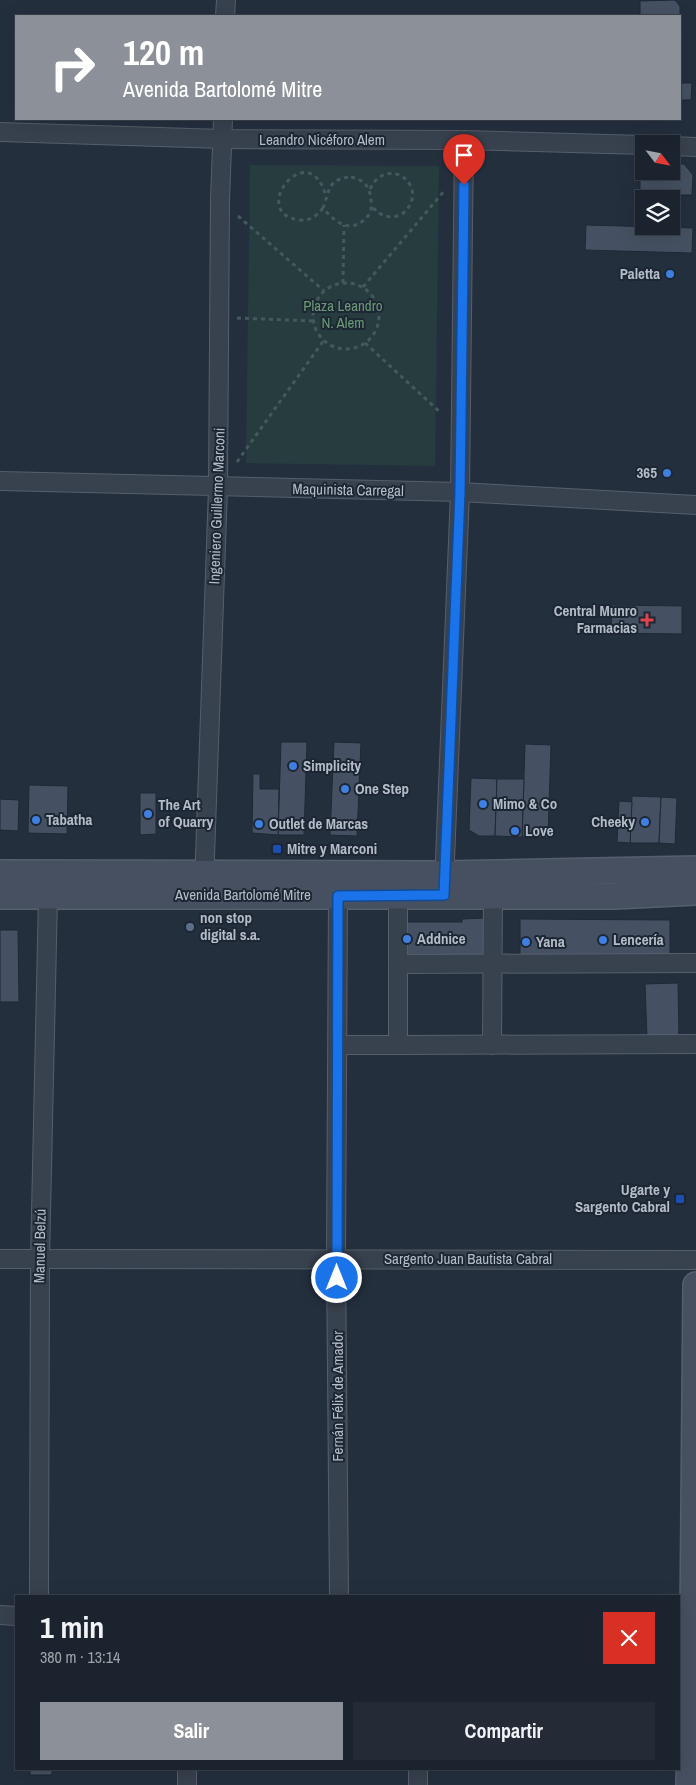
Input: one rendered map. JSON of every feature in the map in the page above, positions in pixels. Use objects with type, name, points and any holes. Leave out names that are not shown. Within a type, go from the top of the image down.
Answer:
[{"type":"main road","name":"Avenida Bartolomé Mitre","points":[[0,873],[204,883],[444,884],[696,869]]},
{"type":"main road","name":"Avenida Bartolomé Mitre","points":[[0,896],[48,896],[204,883],[338,896],[398,894],[444,884],[493,896],[615,896],[696,892]]},
{"type":"main road","points":[[689,1785],[689,1624],[696,1285]]},
{"type":"street","points":[[226,0],[226,15]]},
{"type":"street","name":"Ingeniero Guillermo Marconi","points":[[204,883],[218,488],[220,200],[223,120]]},
{"type":"street","name":"Leandro Nicéforo Alem","points":[[0,132],[222,139],[464,140],[635,145]]},
{"type":"street","points":[[444,884],[460,492],[464,140]]},
{"type":"street","points":[[680,146],[696,147]]},
{"type":"street","name":"Maquinista Carregal","points":[[0,481],[218,488],[460,492],[696,506]]},
{"type":"street","points":[[398,894],[398,1045]]},
{"type":"street","name":"Manuel Belzú","points":[[39,1595],[40,1259],[48,896]]},
{"type":"street","name":"Fernán Félix de Amador","points":[[338,896],[336,1258],[339,1595]]},
{"type":"street","points":[[492,1045],[493,896]]},
{"type":"street","points":[[398,964],[696,963]]},
{"type":"street","points":[[338,1045],[696,1044]]},
{"type":"street","name":"Sargento Juan Bautista Cabral","points":[[0,1259],[696,1260]]},
{"type":"street","points":[[0,1616],[15,1616]]},
{"type":"street","points":[[187,1770],[187,1785]]},
{"type":"street","points":[[418,1770],[418,1785]]},
{"type":"path","points":[[364,287],[464,166]]},
{"type":"path","points":[[326,193],[318,180],[304,173],[290,177],[280,189],[280,204],[290,216],[304,220],[312,218],[323,208],[326,193],[336,181],[343,178],[358,179],[370,188]]},
{"type":"path","points":[[323,208],[336,222],[352,226],[367,219],[371,212],[370,188],[378,177],[392,173],[405,178],[413,190],[412,203],[402,215],[388,217],[376,211],[372,205]]},
{"type":"path","points":[[220,200],[324,291]]},
{"type":"path","points":[[343,283],[344,225]]},
{"type":"path","points":[[343,283],[353,283],[364,287],[377,304],[379,314],[378,325],[364,343],[344,348],[333,346],[324,340],[317,331],[313,321],[317,300],[324,291],[343,283]]},
{"type":"path","points":[[220,318],[313,321]]},
{"type":"path","points":[[218,488],[324,340]]},
{"type":"path","points":[[364,343],[461,431]]},
{"type":"green space","name":"Plaza Leandro N. Alem","points":[[250,165],[439,166],[435,466],[246,463]]},
{"type":"building","points":[[675,0],[680,6],[680,15],[640,15],[640,1]]},
{"type":"building","points":[[681,83],[692,83],[691,100],[681,100]]},
{"type":"building","points":[[680,164],[684,164],[693,175],[692,195],[680,195],[680,190],[640,190],[640,180],[680,180]]},
{"type":"building","points":[[586,225],[635,226],[635,235],[680,235],[680,228],[693,228],[692,253],[585,250]]},
{"type":"building","name":"Central Munro Farmacias","points":[[612,605],[682,606],[682,634],[611,633]]},
{"type":"building","name":"Simplicity","points":[[281,742],[307,742],[304,835],[278,835]]},
{"type":"building","name":"One Step","points":[[334,742],[361,743],[357,836],[330,835]]},
{"type":"building","points":[[525,744],[551,745],[548,838],[522,837]]},
{"type":"building","points":[[253,774],[260,774],[260,789],[279,789],[278,835],[252,833]]},
{"type":"building","name":"Mimo & Co","points":[[471,778],[497,779],[495,836],[479,836],[469,830]]},
{"type":"building","points":[[497,779],[524,779],[522,837],[495,836]]},
{"type":"building","points":[[29,785],[68,786],[67,834],[28,833]]},
{"type":"building","name":"The Art of Quarry","points":[[140,793],[156,793],[156,834],[140,835]]},
{"type":"building","name":"Cheeky","points":[[632,796],[661,797],[659,843],[630,843]]},
{"type":"building","points":[[661,797],[677,798],[675,844],[659,843]]},
{"type":"building","points":[[0,799],[19,800],[18,831],[0,830]]},
{"type":"building","points":[[619,801],[632,802],[630,843],[617,842]]},
{"type":"building","points":[[485,918],[485,957],[404,958],[404,922],[462,922],[462,919]]},
{"type":"building","points":[[520,919],[670,920],[670,956],[520,956]]},
{"type":"building","points":[[0,930],[18,930],[19,1002],[0,1002]]},
{"type":"building","points":[[678,983],[679,1039],[647,1038],[645,984]]},
{"type":"building","points":[[30,1770],[52,1770],[52,1775],[30,1775]]},
{"type":"place","name":"Paletta","points":[[670,274]]},
{"type":"place","name":"365","points":[[667,473]]},
{"type":"place","name":"Central Munro Farmacias","points":[[647,620]]},
{"type":"place","name":"Simplicity","points":[[293,766]]},
{"type":"place","name":"One Step","points":[[345,789]]},
{"type":"place","name":"Mimo & Co","points":[[483,804]]},
{"type":"place","name":"The Art of Quarry","points":[[148,814]]},
{"type":"place","name":"Tabatha","points":[[36,820]]},
{"type":"place","name":"Cheeky","points":[[645,822]]},
{"type":"place","name":"Outlet de Marcas","points":[[259,824]]},
{"type":"place","name":"Love","points":[[515,831]]},
{"type":"place","name":"Mitre y Marconi","points":[[277,849]]},
{"type":"place","name":"non stop digital s.a.","points":[[190,927]]},
{"type":"place","name":"Addnice","points":[[407,939]]},
{"type":"place","name":"Lencería","points":[[603,940]]},
{"type":"place","name":"Yana","points":[[526,942]]},
{"type":"place","name":"Ugarte y Sargento Cabral","points":[[680,1199]]},
{"type":"route","points":[[337,1278],[338,896],[444,895],[460,492],[464,185]]}]
